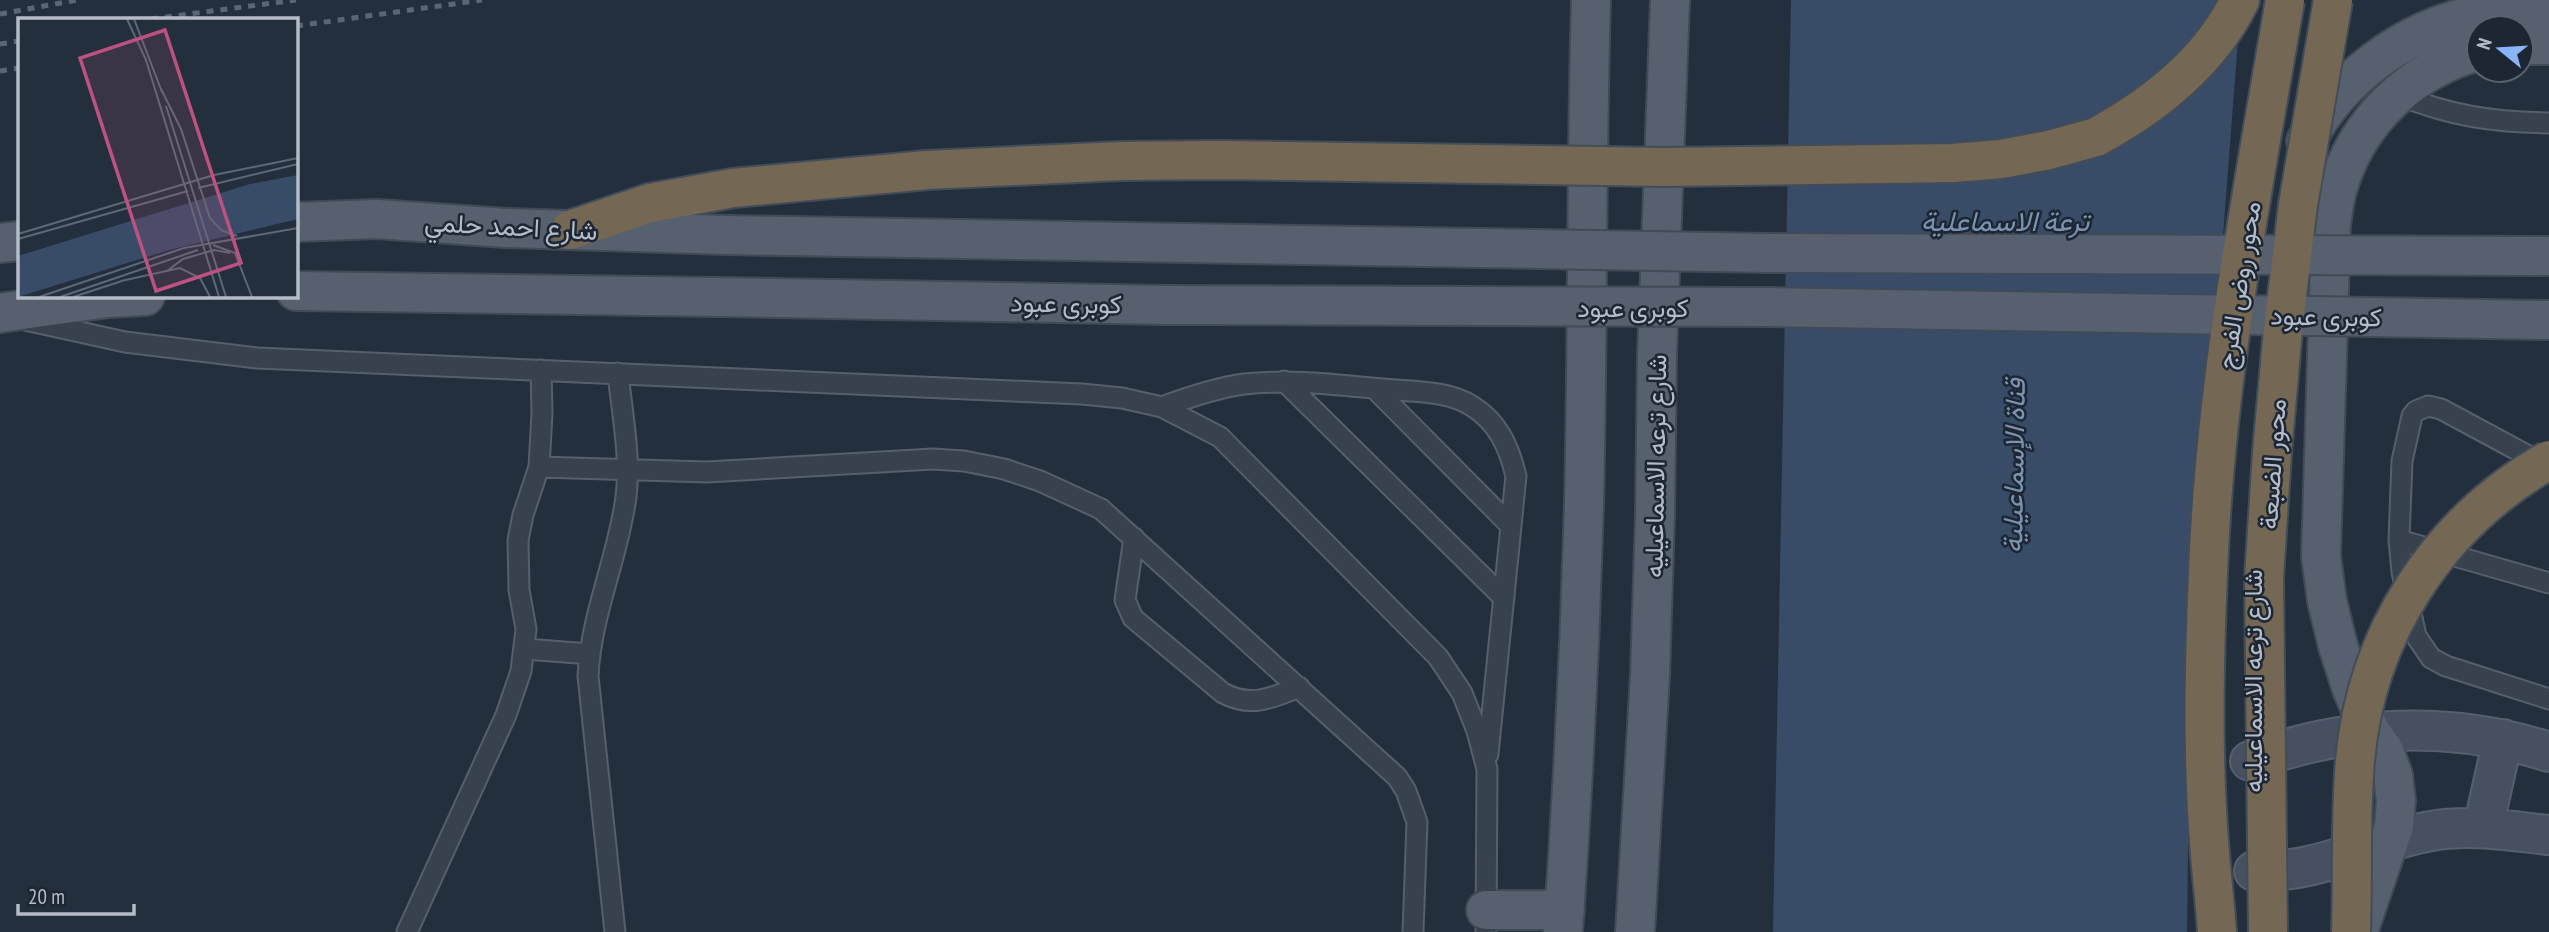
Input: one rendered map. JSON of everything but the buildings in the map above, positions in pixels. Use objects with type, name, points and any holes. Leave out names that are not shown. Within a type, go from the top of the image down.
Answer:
[{"type":"highway","points":[[570,230],[650,203],[733,188],[927,170],[1121,161],[1664,167],[1953,163],[2001,159],[2096,137],[2129,120],[2159,98],[2211,46],[2240,0]]},
{"type":"highway","name":"محور روض الفرج","points":[[2217,932],[2204,751],[2204,662],[2213,470],[2228,345],[2284,0]]},
{"type":"highway","name":"محور الضبعة","points":[[2268,932],[2264,578],[2272,453],[2298,205],[2317,81],[2333,0]]},
{"type":"highway","points":[[2351,932],[2355,762],[2362,713],[2374,666],[2388,632],[2418,579],[2448,540],[2483,505],[2549,460]]},
{"type":"main road","points":[[1486,921],[1564,921],[1574,762],[1584,515],[1586,173],[1591,0]]},
{"type":"main road","name":"شارع ترعه الاسماعيليه","points":[[1635,932],[1650,675],[1656,515],[1657,354],[1670,0]]},
{"type":"main road","name":"شارع ترعه الاسماعيليه","points":[[2255,932],[2247,639],[2277,217],[2291,169],[2315,125],[2345,86],[2384,54],[2427,30],[2474,15],[2549,8]]},
{"type":"main road","points":[[2358,932],[2394,826],[2396,801],[2393,775],[2384,751],[2370,732],[2338,646],[2327,601],[2321,556],[2331,224],[2338,187],[2351,153],[2371,121],[2396,94],[2427,72],[2465,55]]},
{"type":"main road","name":"شارع احمد حلمي","points":[[298,222],[377,219],[506,228],[726,235],[1768,253],[2549,256]]},
{"type":"main road","points":[[0,243],[18,241]]},
{"type":"main road","name":"كوبرى عبود","points":[[298,291],[1178,305],[1768,307],[2549,320]]},
{"type":"main road","points":[[0,314],[108,298]]},
{"type":"street","points":[[2250,761],[2309,742],[2370,732],[2439,730],[2503,739],[2549,752]]},
{"type":"street","points":[[2483,828],[2503,739]]},
{"type":"street","points":[[2253,872],[2310,867],[2432,831],[2483,828],[2549,835]]},
{"type":"lane","points":[[2396,94],[2452,114],[2481,120],[2549,122]]},
{"type":"lane","points":[[0,314],[125,342],[257,358],[1082,394],[1122,398],[1162,407],[1220,437],[1438,657],[1462,693],[1477,731],[1487,769]]},
{"type":"lane","points":[[407,932],[515,694],[525,649],[526,629],[517,565],[518,540],[523,515],[539,467],[541,370]]},
{"type":"lane","points":[[615,932],[589,676],[597,610],[626,498],[628,471],[618,373]]},
{"type":"lane","points":[[1162,407],[1201,393],[1242,384],[1284,381],[1442,395],[1472,405],[1495,426],[1510,450],[1516,476],[1487,769],[1486,921]]},
{"type":"lane","points":[[1284,381],[1504,598]]},
{"type":"lane","points":[[1375,389],[1511,526]]},
{"type":"lane","points":[[2549,467],[2441,409],[2428,406],[2422,408],[2412,416],[2402,461],[2399,540],[2408,604],[2416,636],[2431,658],[2446,666],[2549,699]]},
{"type":"lane","points":[[539,467],[707,472],[933,460],[964,461],[1004,469],[1052,486],[1101,509],[1397,777],[1406,791],[1417,822],[1413,932]]},
{"type":"lane","points":[[1134,538],[1125,600],[1133,618],[1223,694],[1244,701],[1265,701],[1299,687]]},
{"type":"lane","points":[[2399,540],[2549,583]]},
{"type":"lane","points":[[525,649],[590,654]]},
{"type":"water","name":"ترعة الاسماعلية","points":[[1791,0],[2241,0],[2190,668],[2187,932],[1773,932]]},
{"type":"railway","points":[[0,14],[77,0]]},
{"type":"railway","points":[[159,18],[296,0]]},
{"type":"railway","points":[[298,26],[482,0]]},
{"type":"railway","points":[[0,44],[18,41]]},
{"type":"railway","points":[[0,71],[18,68]]},
{"type":"water label","name":"قناة الإسماعيلية","points":[[2013,466]]}]
